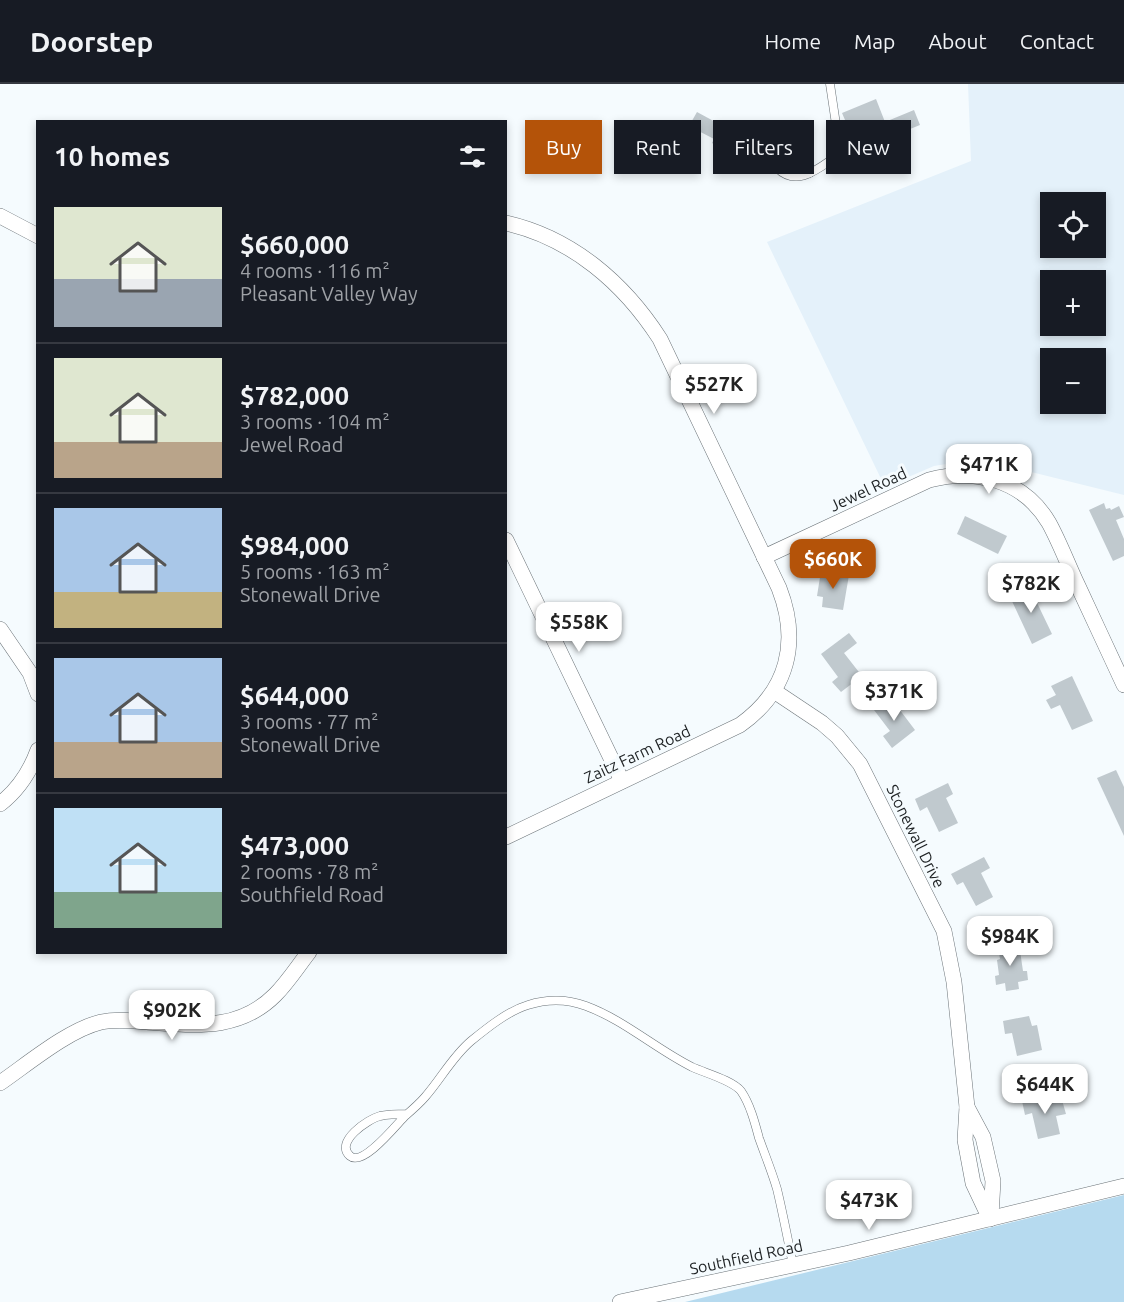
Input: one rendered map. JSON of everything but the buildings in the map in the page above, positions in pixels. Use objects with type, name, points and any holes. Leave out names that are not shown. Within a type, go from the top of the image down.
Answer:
[{"type":"street","points":[[0,216],[36,235]]},
{"type":"street","name":"Zaitz Farm Road","points":[[507,223],[545,236],[593,263],[616,282],[646,318],[660,339],[782,596],[788,620],[789,638],[782,675],[774,691],[763,706],[740,725],[507,837]]},
{"type":"street","name":"Jewel Road","points":[[764,557],[929,480],[965,474],[999,481],[1027,498],[1048,523],[1124,685]]},
{"type":"street","points":[[507,542],[622,781]]},
{"type":"street","points":[[0,628],[30,673],[36,689]]},
{"type":"street","name":"Stonewall Drive","points":[[774,691],[822,723],[849,748],[860,764],[944,932],[954,982],[967,1107],[983,1137],[993,1180],[990,1219]]},
{"type":"street","points":[[0,804],[25,777],[36,754]]},
{"type":"street","points":[[0,1083],[72,1034],[103,1022],[120,1020],[211,1025],[245,1016],[261,1007],[275,995],[307,954]]},
{"type":"street","name":"Southfield Road","points":[[629,1301],[793,1265],[1124,1186]]},
{"type":"lane","points":[[814,171],[831,160],[837,131],[830,84]]},
{"type":"lane","points":[[784,174],[791,178],[806,174]]},
{"type":"lane","points":[[407,1114],[371,1119],[346,1142],[345,1149],[348,1154],[353,1158],[360,1158],[371,1150],[423,1100],[454,1057],[470,1041],[501,1019],[526,1005],[550,1000],[567,1000],[586,1006],[613,1019],[673,1057],[719,1078],[741,1092],[754,1121],[777,1189],[793,1265]]},
{"type":"shaded area","points":[[968,84],[1124,84],[1124,495],[978,459],[934,466],[885,487],[767,242],[971,161]]},
{"type":"shaded area","points":[[1124,1195],[1124,1302],[685,1302]]}]
